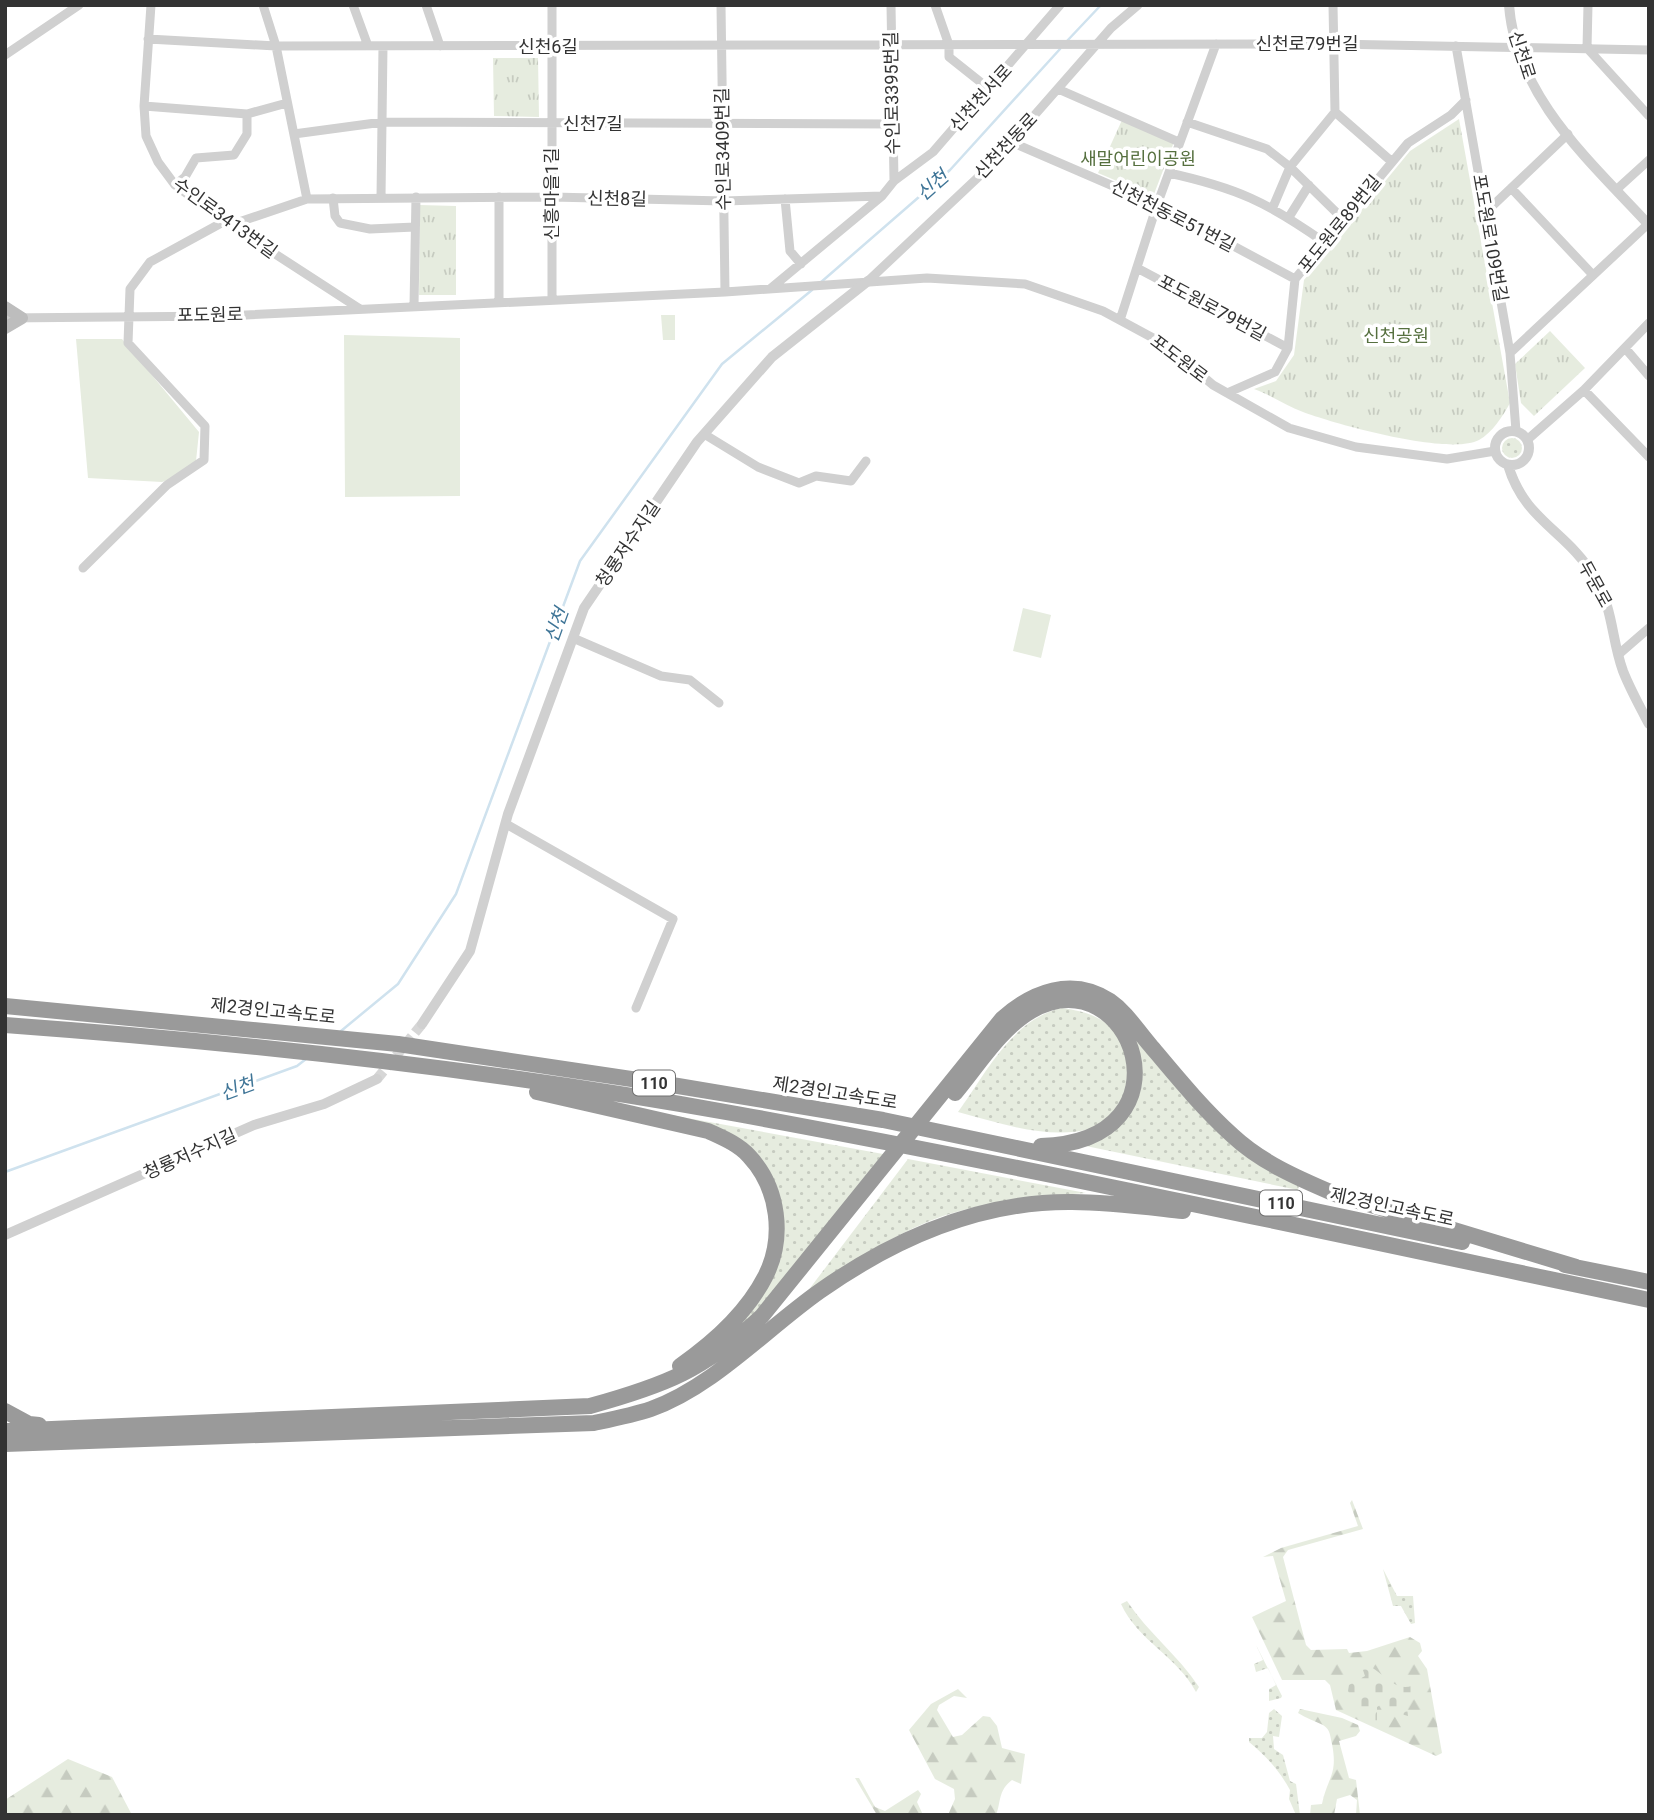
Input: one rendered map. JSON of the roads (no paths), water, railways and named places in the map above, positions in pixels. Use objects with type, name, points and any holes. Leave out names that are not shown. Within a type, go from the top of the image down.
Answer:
[{"type":"highway","points":[[5,1431],[590,1406],[648,1390],[682,1377],[727,1349],[762,1316],[1002,1019],[1023,1001],[1046,991],[1084,991],[1109,1000],[1198,1102],[1235,1138],[1300,1180],[1335,1194],[1576,1267]]},
{"type":"highway","points":[[747,1346],[1011,1027],[1028,1012],[1063,1001],[1079,1002],[1110,1017],[1128,1039],[1135,1056],[1136,1082],[1119,1118],[1087,1138],[1067,1144],[1012,1146]]},
{"type":"highway","name":"제2경인고속도로","points":[[8,1006],[253,1028],[424,1048],[883,1120],[1649,1282]]},
{"type":"highway","name":"110","points":[[8,1025],[239,1045],[414,1065],[734,1114],[971,1157],[1649,1300]]},
{"type":"highway","points":[[453,1070],[708,1131],[733,1143],[761,1172],[771,1191],[776,1223],[776,1240],[765,1277],[742,1310],[708,1346],[648,1390]]},
{"type":"highway","points":[[5,1446],[594,1423],[652,1409],[671,1400],[718,1372],[820,1290],[883,1250],[923,1232],[992,1211],[1069,1202],[1249,1216]]},
{"type":"highway","points":[[5,1411],[29,1424],[87,1429]]},
{"type":"main road","points":[[5,307],[22,318],[5,328]]},
{"type":"street","points":[[5,55],[79,5]]},
{"type":"street","name":"수인로3413번길","points":[[151,5],[144,106],[146,136],[158,162],[174,185],[227,223],[361,309]]},
{"type":"street","points":[[263,5],[276,46],[307,199]]},
{"type":"street","points":[[354,5],[368,46]]},
{"type":"street","points":[[426,5],[440,46]]},
{"type":"street","name":"신흥마을1길","points":[[551,5],[551,299]]},
{"type":"street","name":"수인로3409번길","points":[[721,5],[725,292]]},
{"type":"street","name":"수인로3395번길","points":[[891,5],[894,181]]},
{"type":"street","points":[[935,5],[949,46],[949,57],[988,89]]},
{"type":"street","name":"신천천서로","points":[[894,181],[933,152],[1030,44],[1060,5]]},
{"type":"street","name":"신천천동로","points":[[863,281],[989,167],[1096,45],[1138,5]]},
{"type":"street","points":[[1273,207],[1290,167],[1335,112],[1333,5]]},
{"type":"street","name":"신천로","points":[[1509,5],[1526,75],[1541,102],[1648,225]]},
{"type":"street","points":[[1588,5],[1587,48],[1649,116]]},
{"type":"street","name":"신천6길","points":[[148,39],[276,46],[1083,44]]},
{"type":"street","name":"신천로79번길","points":[[1083,44],[1334,44],[1649,50]]},
{"type":"street","name":"포도원로79번길","points":[[1120,320],[1157,205],[1216,44]]},
{"type":"street","points":[[381,197],[383,46]]},
{"type":"street","name":"포도원로109번길","points":[[1456,46],[1510,353],[1516,431]]},
{"type":"street","points":[[1058,89],[1180,142]]},
{"type":"street","name":"포도원로89번길","points":[[1288,348],[1295,279],[1391,161],[1408,144],[1451,115],[1466,100]]},
{"type":"street","points":[[144,106],[247,114],[288,103]]},
{"type":"street","points":[[1335,112],[1391,161]]},
{"type":"street","points":[[174,185],[185,177],[196,158],[234,155],[247,134],[247,114]]},
{"type":"street","name":"신천7길","points":[[294,134],[383,122],[893,124]]},
{"type":"street","points":[[1187,122],[1267,149],[1290,167],[1343,219]]},
{"type":"street","points":[[1486,212],[1568,134]]},
{"type":"street","name":"신천천동로51번길","points":[[1011,142],[1157,205],[1295,279]]},
{"type":"street","points":[[1616,190],[1649,160]]},
{"type":"street","points":[[1169,173],[1217,183],[1273,207],[1324,242]]},
{"type":"street","points":[[774,289],[882,196],[894,181]]},
{"type":"street","points":[[1289,217],[1309,185]]},
{"type":"street","points":[[1511,188],[1593,275]]},
{"type":"street","name":"신천8길","points":[[83,568],[167,485],[204,460],[205,426],[128,343],[130,289],[150,262],[227,223],[307,199],[551,197],[724,201],[882,196]]},
{"type":"street","points":[[414,306],[416,197]]},
{"type":"street","points":[[499,197],[499,302]]},
{"type":"street","points":[[332,198],[335,216],[340,223],[370,229],[415,227]]},
{"type":"street","points":[[785,199],[790,251],[801,264]]},
{"type":"street","points":[[1510,353],[1648,225]]},
{"type":"street","name":"포도원로79번길","points":[[1137,268],[1288,348]]},
{"type":"street","name":"포도원로","points":[[5,318],[225,316],[725,292],[927,278],[1025,284],[1103,311],[1166,345],[1213,385],[1289,428],[1356,447],[1447,459],[1495,451]]},
{"type":"street","name":"청룡저수지길","points":[[422,1024],[470,951],[506,824],[584,608],[704,434],[772,357],[863,281]]},
{"type":"street","points":[[1527,440],[1584,390],[1649,323]]},
{"type":"street","points":[[1227,393],[1275,372],[1288,348]]},
{"type":"street","points":[[1625,348],[1649,376]]},
{"type":"street","points":[[1584,390],[1649,457]]},
{"type":"street","points":[[1516,431],[1527,440],[1529,450],[1525,459],[1508,465],[1499,460],[1495,451],[1496,442],[1502,434],[1516,431]]},
{"type":"street","points":[[704,434],[758,467],[799,483],[816,476],[851,481],[866,461]]},
{"type":"street","name":"두문로","points":[[1508,465],[1514,485],[1533,515],[1570,542],[1595,578],[1611,612],[1623,670],[1649,724]]},
{"type":"street","points":[[1619,654],[1649,628]]},
{"type":"street","points":[[573,638],[661,676],[690,680],[719,703]]},
{"type":"street","points":[[506,824],[673,919],[636,1008]]},
{"type":"street","name":"청룡저수지길","points":[[5,1235],[254,1125],[324,1104],[377,1079]]},
{"type":"waterway","name":"신천","points":[[1067,41],[1101,5]]},
{"type":"waterway","name":"신천","points":[[820,283],[950,170],[1060,49]]},
{"type":"waterway","name":"신천","points":[[341,1031],[398,984],[456,894],[580,561],[722,364],[812,290]]},
{"type":"waterway","name":"신천","points":[[5,1172],[297,1066],[306,1059]]},
{"type":"tunnel","points":[[377,1079],[422,1024]]},
{"type":"park label","name":"새말어린이공원","points":[[1138,159]]},
{"type":"park label","name":"신천공원","points":[[1396,336]]}]
